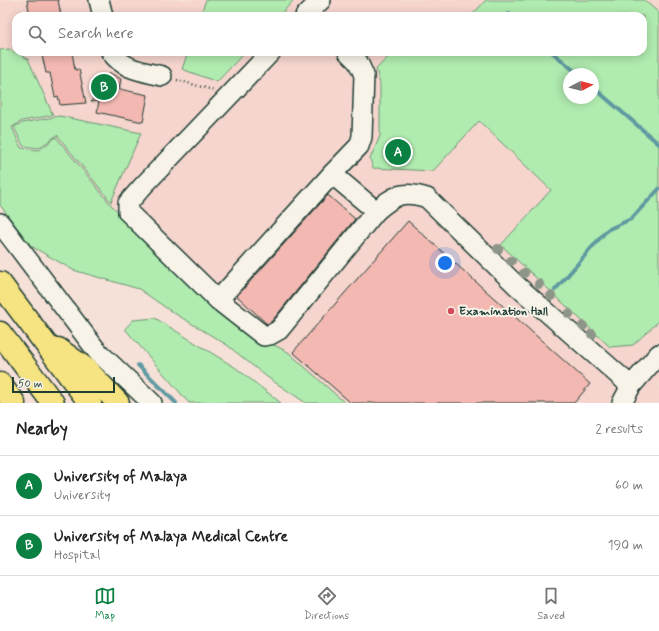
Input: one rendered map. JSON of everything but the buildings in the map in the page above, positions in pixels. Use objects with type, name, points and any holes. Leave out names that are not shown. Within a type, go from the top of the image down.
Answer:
[{"type":"highway","points":[[0,283],[90,403]]},
{"type":"highway","points":[[0,333],[53,403]]},
{"type":"highway","points":[[41,337],[86,369],[118,403]]},
{"type":"lane","points":[[100,0],[102,12]]},
{"type":"lane","points":[[114,56],[124,65],[162,76]]},
{"type":"lane","points":[[267,56],[128,203],[128,212],[218,300],[264,336],[270,335],[279,330],[376,211],[392,197],[416,194],[427,198],[516,285],[631,386]]},
{"type":"lane","points":[[218,300],[359,146],[362,137],[364,75],[358,62],[352,56]]},
{"type":"lane","points":[[332,174],[376,211]]},
{"type":"lane","points":[[0,223],[97,351],[152,403]]},
{"type":"lane","points":[[622,403],[631,386],[659,354]]},
{"type":"path","points":[[162,76],[231,94]]},
{"type":"shaded area","points":[[0,0],[659,0],[659,403],[319,403],[254,338],[112,206],[56,137],[53,115],[14,56],[647,56],[647,12],[12,12],[12,54],[9,49],[0,50]]},
{"type":"green space","points":[[206,0],[294,0],[283,12],[202,12]]},
{"type":"green space","points":[[486,0],[644,0],[659,13],[659,321],[633,345],[610,347],[501,245],[551,190],[479,121],[433,171],[373,168],[370,159],[380,136],[380,84],[376,69],[389,56],[647,56],[647,12],[475,12]]},
{"type":"green space","points":[[9,49],[12,51],[12,56],[22,56],[28,59],[53,115],[22,121],[12,127],[21,148],[39,150],[56,137],[112,206],[254,338],[266,341],[288,352],[345,403],[306,403],[267,377],[227,345],[169,310],[139,289],[73,270],[31,246],[0,205],[0,50]]},
{"type":"green space","points":[[187,56],[241,56],[217,82],[182,69]]},
{"type":"green space","points":[[60,116],[141,133],[111,202],[57,135],[39,148],[23,146],[14,127],[22,123]]},
{"type":"green space","points":[[155,318],[236,368],[281,403],[189,403],[125,329],[133,320]]},
{"type":"waterway","points":[[557,56],[571,68]]},
{"type":"waterway","points":[[599,92],[659,144]]},
{"type":"waterway","points":[[555,290],[607,230],[631,219],[659,189]]},
{"type":"waterway","points":[[138,365],[176,403]]},
{"type":"place","name":"University of Malaya Medical Centre","points":[[104,87]]},
{"type":"place","name":"University of Malaya","points":[[398,152]]},
{"type":"place","name":"Examination Hall","points":[[451,311]]}]
